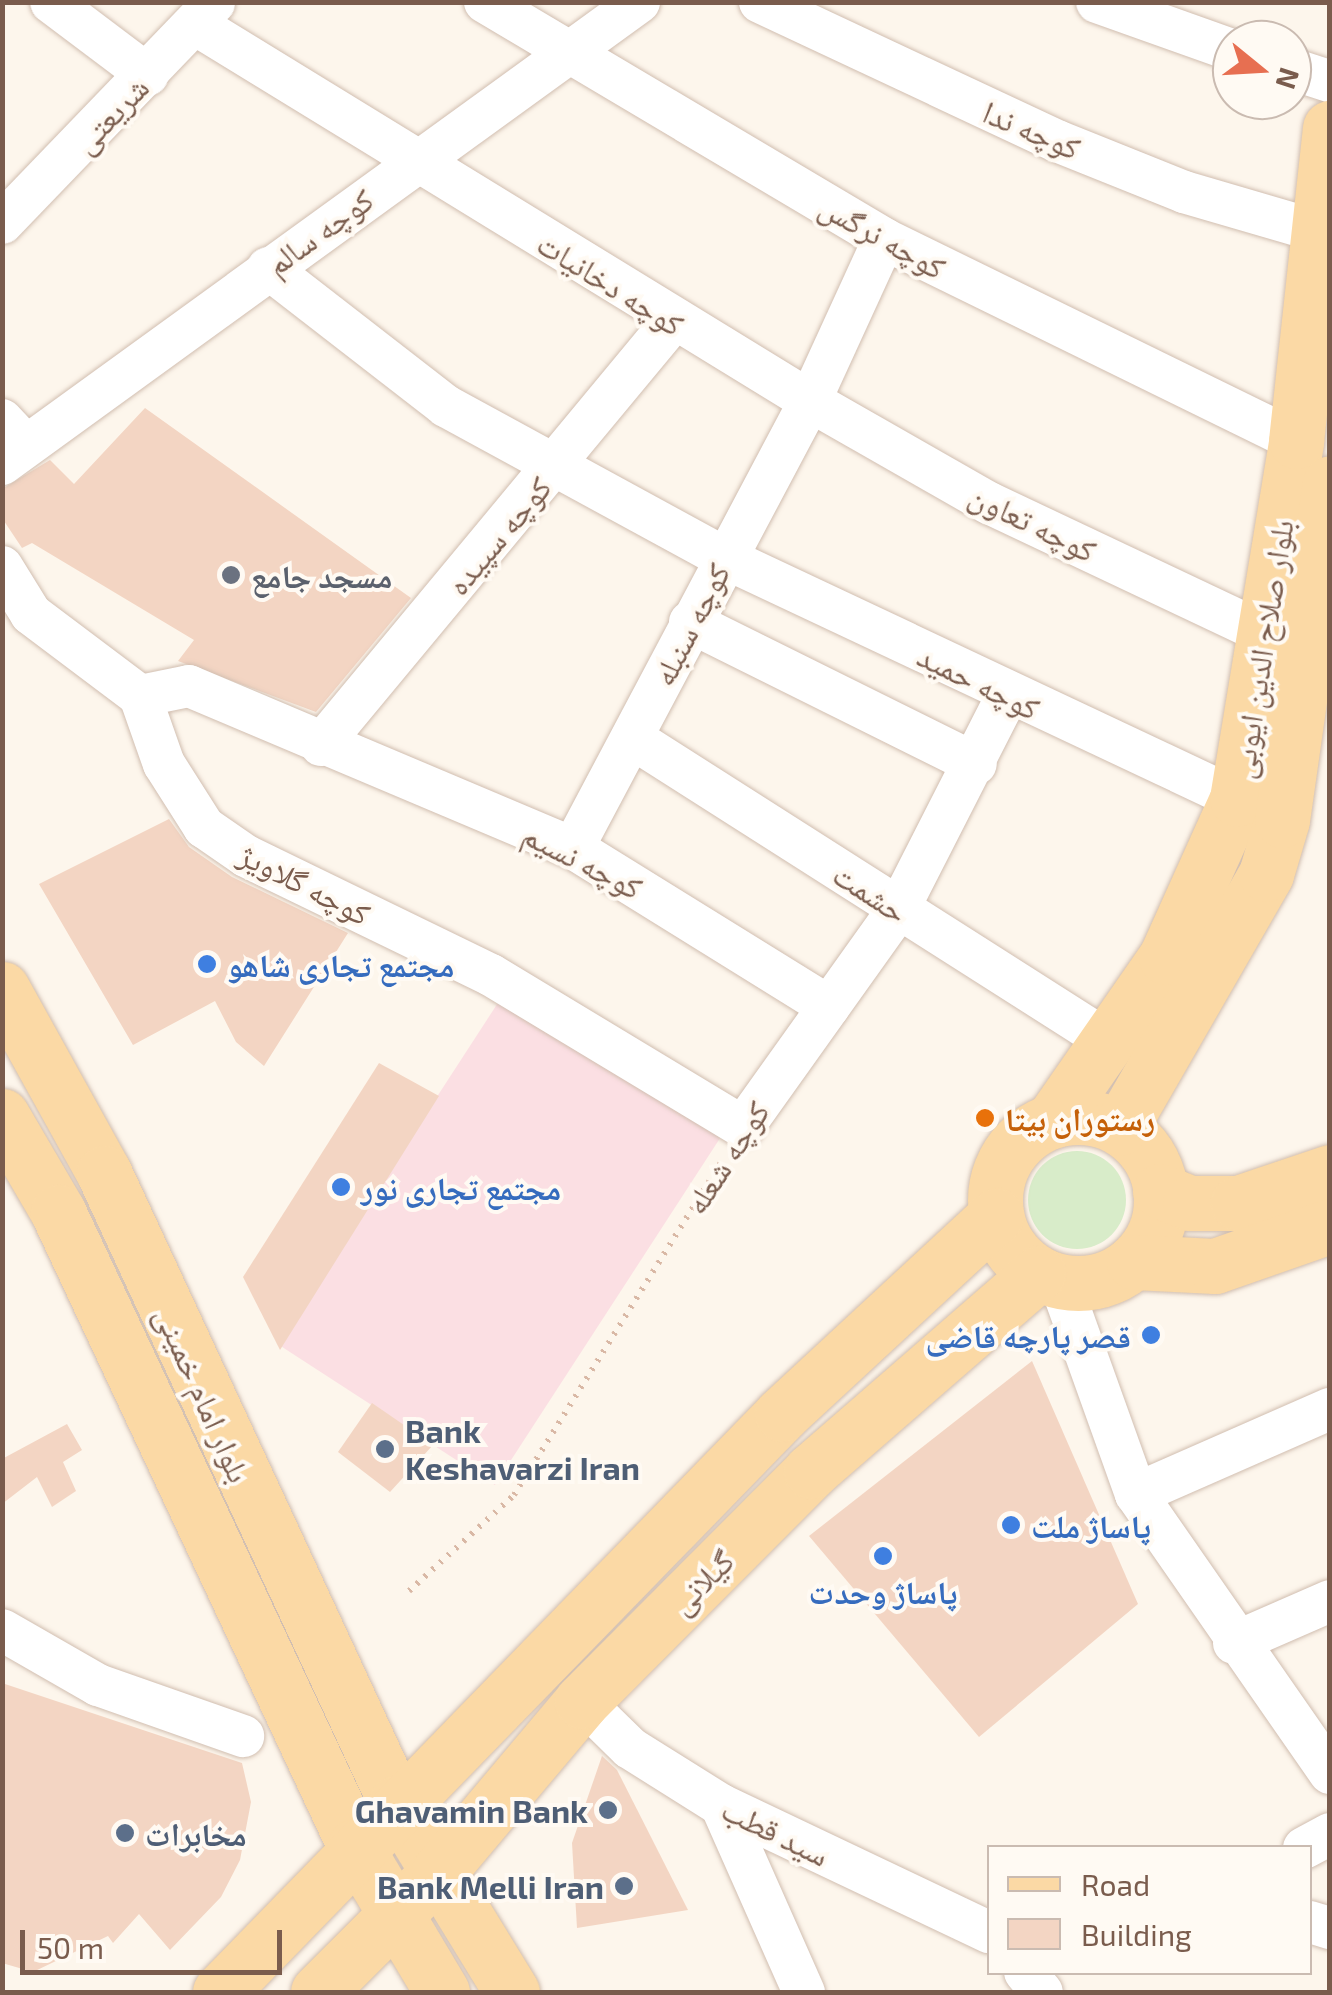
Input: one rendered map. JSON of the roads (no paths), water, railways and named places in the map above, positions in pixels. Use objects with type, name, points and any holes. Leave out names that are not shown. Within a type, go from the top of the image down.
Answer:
[{"type":"main road","name":"بلوار صلاح الدین ایوبی","points":[[1052,1121],[1111,1043],[1211,872],[1237,799],[1296,441],[1314,230],[1330,128]]},
{"type":"main road","name":"بلوار صلاح الدین ایوبی","points":[[1120,1128],[1266,874],[1315,685],[1330,484]]},
{"type":"main road","name":"بلوار امام خمینی","points":[[2,989],[104,1174],[396,1803],[512,1992]]},
{"type":"main road","name":"بلوار امام خمینی","points":[[2,1116],[58,1212],[355,1846],[395,1919],[442,1992]]},
{"type":"main road","points":[[1134,1262],[1155,1230],[1160,1191],[1148,1155],[1120,1128],[1087,1118],[1052,1121],[1006,1158],[996,1216],[1010,1250],[1049,1278],[1092,1283],[1134,1262],[1216,1266],[1330,1226]]},
{"type":"main road","points":[[1160,1191],[1190,1204],[1238,1202],[1330,1172]]},
{"type":"main road","name":"گیلانی","points":[[220,1992],[396,1803],[782,1414],[996,1216]]},
{"type":"main road","name":"گیلانی","points":[[318,1992],[440,1871],[582,1701],[811,1471],[1049,1278]]},
{"type":"street","points":[[50,2],[148,75]]},
{"type":"street","name":"کوچه نرگس","points":[[485,2],[884,240],[1296,441]]},
{"type":"street","name":"کوچه سالم","points":[[10,443],[268,268],[639,2]]},
{"type":"street","name":"کوچه ندا","points":[[760,2],[1075,148],[1314,230]]},
{"type":"street","points":[[1097,2],[1212,43]]},
{"type":"street","points":[[205,13],[414,160]]},
{"type":"street","name":"شریعتی","points":[[2,223],[205,13]]},
{"type":"street","name":"کوچه دخانیات","points":[[414,160],[672,322],[810,400]]},
{"type":"street","name":"کوچه سنبله","points":[[573,848],[723,556],[810,400],[884,240]]},
{"type":"street","name":"کوچه حمید","points":[[268,268],[446,406],[558,463],[723,556],[1007,696],[1237,799]]},
{"type":"street","name":"کوچه سپیده","points":[[321,745],[672,322]]},
{"type":"street","name":"کوچه تعاون","points":[[810,400],[990,503],[1262,632]]},
{"type":"street","points":[[2,567],[30,614],[140,696]]},
{"type":"street","points":[[690,622],[976,764]]},
{"type":"street","name":"کوچه نسیم","points":[[140,696],[190,686],[321,745],[573,848],[828,1008]]},
{"type":"street","name":"کوچه گلاویژ","points":[[140,696],[164,764],[204,827],[232,846],[491,976],[744,1127]]},
{"type":"street","name":"کوچه شعله","points":[[744,1127],[898,910],[976,764],[1007,696]]},
{"type":"street","name":"حشمت","points":[[632,738],[1111,1043]]},
{"type":"street","points":[[1049,1278],[1136,1494],[1234,1644],[1329,1769]]},
{"type":"street","points":[[1136,1494],[1330,1409]]},
{"type":"street","points":[[1234,1644],[1330,1601]]},
{"type":"street","points":[[2,1630],[98,1685],[244,1736]]},
{"type":"street","name":"سید قطب","points":[[582,1701],[630,1748],[721,1805],[987,1931]]},
{"type":"street","points":[[721,1805],[804,1992]]},
{"type":"place","name":"مسجد جامع","points":[[231,575]]},
{"type":"place","name":"مجتمع تجاری شاهو","points":[[207,964]]},
{"type":"place","name":"رستوران بیتا","points":[[985,1118]]},
{"type":"place","name":"مجتمع تجاری نور","points":[[341,1187]]},
{"type":"place","name":"قصر پارچه قاضی","points":[[1151,1335]]},
{"type":"place","name":"Bank Keshavarzi Iran","points":[[385,1449]]},
{"type":"place","name":"پاساژ ملت","points":[[1011,1525]]},
{"type":"place","name":"پاساژ وحدت","points":[[883,1556]]},
{"type":"place","name":"Ghavamin Bank","points":[[608,1810]]},
{"type":"place","name":"مخابرات","points":[[125,1833]]},
{"type":"place","name":"Bank Melli Iran","points":[[624,1886]]}]
